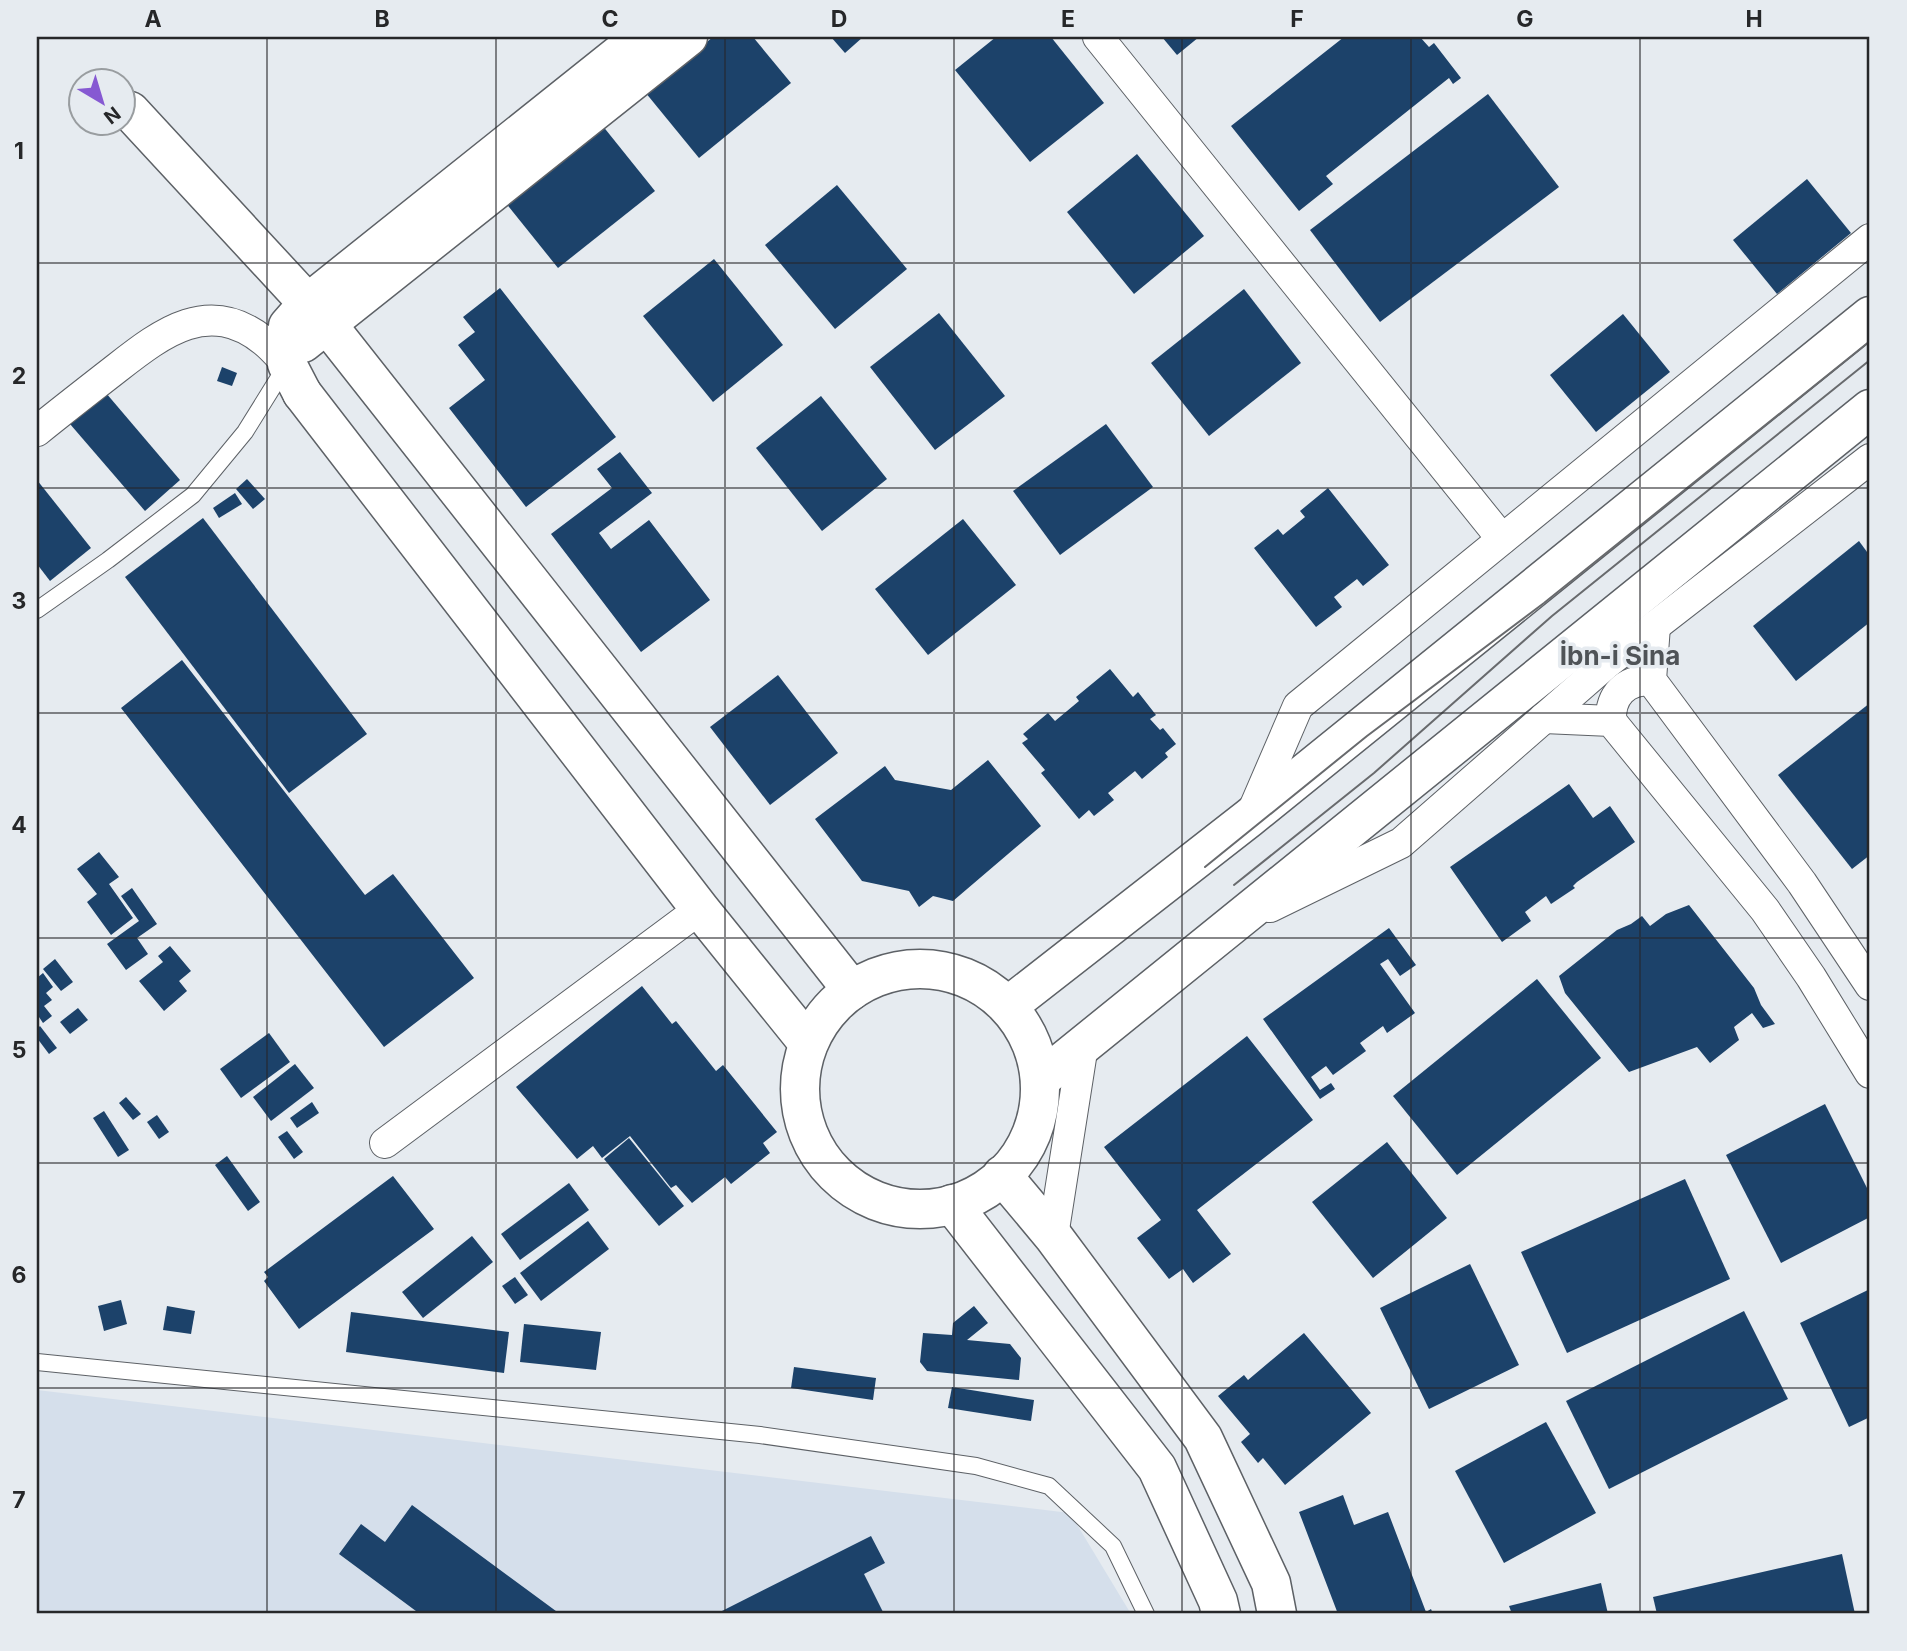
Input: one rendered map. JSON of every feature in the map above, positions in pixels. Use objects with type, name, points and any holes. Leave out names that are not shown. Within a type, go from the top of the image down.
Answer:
[{"type":"main road","points":[[317,313],[641,37]]},
{"type":"main road","points":[[688,37],[317,313],[288,326],[295,379],[700,909],[808,1043]]},
{"type":"main road","points":[[136,117],[317,313],[852,990]]},
{"type":"main road","points":[[1008,1006],[1250,818],[1870,316]]},
{"type":"main road","points":[[1040,1080],[1870,409]]},
{"type":"main road","points":[[937,969],[976,981],[1008,1006],[1033,1049],[1040,1080],[1037,1118],[1021,1154],[1002,1175],[962,1202],[923,1209],[885,1205],[850,1188],[822,1161],[804,1127],[798,1086],[808,1043],[827,1011],[852,990],[896,970],[937,969]]},
{"type":"main road","points":[[1002,1175],[1053,1236],[1203,1438],[1270,1583],[1277,1614]]},
{"type":"main road","points":[[952,1204],[1157,1468],[1218,1601],[1221,1614]]},
{"type":"street","points":[[1098,37],[1502,539]]},
{"type":"street","points":[[1250,818],[1298,706],[1870,239]]},
{"type":"street","points":[[37,431],[155,338],[180,325],[202,320],[224,322],[247,330],[265,342],[295,379]]},
{"type":"street","points":[[1226,929],[1401,843],[1606,664],[1870,459]]},
{"type":"street","points":[[1655,626],[1651,680],[1802,883],[1870,985]]},
{"type":"street","points":[[1651,680],[1639,680],[1619,691],[1613,700],[1611,721],[1765,910],[1811,977],[1870,1073]]},
{"type":"street","points":[[1544,718],[1611,721]]},
{"type":"street","points":[[385,1143],[700,909]]},
{"type":"street","points":[[1053,1236],[1083,1045]]},
{"type":"lane","points":[[37,610],[193,495],[245,432],[295,379]]},
{"type":"lane","points":[[37,1362],[760,1435],[976,1466],[1049,1486],[1113,1546],[1146,1614]]},
{"type":"shaded area","points":[[37,1390],[1070,1513],[1131,1614],[37,1614]]},
{"type":"building","points":[[713,37],[753,37],[791,83],[699,158],[645,92]]},
{"type":"building","points":[[831,37],[863,37],[845,53]]},
{"type":"building","points":[[996,37],[1051,37],[1104,103],[1030,162],[955,70]]},
{"type":"building","points":[[1162,37],[1199,37],[1177,55]]},
{"type":"building","points":[[1344,37],[1420,37],[1429,47],[1434,43],[1461,78],[1453,84],[1449,78],[1326,176],[1333,184],[1299,211],[1231,126]]},
{"type":"building","points":[[1488,94],[1559,187],[1380,322],[1310,230]]},
{"type":"building","points":[[602,125],[655,191],[558,268],[505,202]]},
{"type":"building","points":[[1137,154],[1204,236],[1134,294],[1067,212]]},
{"type":"building","points":[[1807,179],[1851,233],[1777,294],[1733,240]]},
{"type":"building","points":[[837,185],[907,269],[835,329],[765,245]]},
{"type":"building","points":[[714,259],[783,345],[713,402],[643,316]]},
{"type":"building","points":[[500,288],[616,437],[526,507],[449,408],[485,380],[458,345],[475,332],[463,317]]},
{"type":"building","points":[[1244,289],[1301,363],[1209,436],[1151,363]]},
{"type":"building","points":[[939,313],[1005,396],[935,450],[870,367]]},
{"type":"building","points":[[1623,314],[1670,372],[1596,432],[1550,375]]},
{"type":"building","points":[[222,367],[237,373],[232,386],[217,381]]},
{"type":"building","points":[[106,393],[180,480],[145,511],[70,424]]},
{"type":"building","points":[[821,396],[887,479],[822,531],[756,448]]},
{"type":"building","points":[[1106,424],[1153,487],[1060,555],[1013,491]]},
{"type":"building","points":[[620,452],[652,493],[599,533],[611,549],[649,520],[710,600],[641,652],[551,534],[612,488],[597,469]]},
{"type":"building","points":[[247,479],[265,499],[253,509],[236,489]]},
{"type":"building","points":[[37,480],[91,548],[50,581],[37,564]]},
{"type":"building","points":[[1328,488],[1389,565],[1363,586],[1357,579],[1334,597],[1342,607],[1316,627],[1254,548],[1278,529],[1283,535],[1305,517],[1300,511]]},
{"type":"building","points":[[235,493],[242,504],[219,518],[213,508]]},
{"type":"building","points":[[203,518],[367,734],[289,793],[125,577]]},
{"type":"building","points":[[963,519],[1016,585],[928,655],[875,589]]},
{"type":"building","points":[[1859,541],[1870,556],[1870,622],[1796,681],[1753,626]]},
{"type":"building","points":[[182,660],[365,895],[393,874],[474,978],[384,1047],[121,708]]},
{"type":"building","points":[[1110,669],[1133,697],[1138,692],[1156,715],[1150,719],[1160,730],[1163,728],[1176,744],[1165,753],[1168,757],[1142,779],[1135,771],[1108,793],[1114,800],[1094,816],[1089,810],[1079,819],[1041,773],[1045,770],[1022,743],[1028,739],[1023,734],[1048,713],[1055,721],[1079,701],[1076,697]]},
{"type":"building","points":[[778,675],[838,753],[770,805],[710,727]]},
{"type":"building","points":[[1870,703],[1870,855],[1852,869],[1778,775]]},
{"type":"building","points":[[988,760],[1041,826],[953,901],[933,896],[919,907],[909,891],[862,881],[815,819],[885,766],[895,780],[951,790]]},
{"type":"building","points":[[1569,784],[1593,818],[1610,806],[1635,842],[1577,882],[1573,886],[1575,888],[1551,904],[1546,896],[1525,912],[1531,921],[1502,942],[1450,867]]},
{"type":"building","points":[[99,852],[119,877],[109,884],[133,918],[111,935],[87,902],[97,894],[77,869]]},
{"type":"building","points":[[132,888],[157,924],[137,938],[148,954],[126,970],[107,944],[139,921],[121,896]]},
{"type":"building","points":[[1689,905],[1754,988],[1761,1005],[1775,1024],[1763,1028],[1752,1013],[1734,1027],[1739,1040],[1710,1063],[1697,1047],[1629,1072],[1565,993],[1559,976],[1617,930],[1642,916],[1650,926],[1666,914]]},
{"type":"building","points":[[1389,928],[1416,965],[1400,976],[1388,959],[1380,964],[1415,1013],[1387,1033],[1383,1026],[1360,1043],[1366,1051],[1333,1075],[1326,1066],[1311,1077],[1320,1090],[1331,1083],[1335,1089],[1320,1099],[1263,1019]]},
{"type":"building","points":[[170,946],[191,971],[179,981],[187,991],[164,1011],[139,981],[163,962],[158,956]]},
{"type":"building","points":[[55,959],[73,982],[61,991],[43,969]]},
{"type":"building","points":[[43,973],[53,987],[46,993],[52,1000],[44,1006],[52,1016],[43,1023],[37,1014],[37,978]]},
{"type":"building","points":[[1537,979],[1601,1058],[1457,1175],[1393,1096]]},
{"type":"building","points":[[642,986],[672,1024],[676,1021],[716,1071],[723,1065],[777,1132],[763,1143],[770,1153],[731,1184],[725,1177],[692,1203],[676,1185],[671,1188],[630,1136],[602,1158],[593,1146],[577,1159],[516,1087]]},
{"type":"building","points":[[78,1008],[88,1020],[70,1034],[60,1022]]},
{"type":"building","points":[[40,1026],[57,1048],[49,1054],[37,1038],[37,1029]]},
{"type":"building","points":[[269,1033],[290,1062],[241,1098],[220,1069]]},
{"type":"building","points":[[1247,1036],[1313,1120],[1197,1210],[1231,1254],[1193,1283],[1183,1269],[1169,1279],[1137,1238],[1161,1220],[1104,1147]]},
{"type":"building","points":[[295,1064],[314,1088],[271,1121],[253,1097]]},
{"type":"building","points":[[126,1097],[141,1114],[133,1120],[119,1103]]},
{"type":"building","points":[[312,1102],[319,1113],[297,1128],[290,1118]]},
{"type":"building","points":[[1825,1104],[1870,1194],[1870,1217],[1781,1263],[1726,1155]]},
{"type":"building","points":[[104,1111],[129,1150],[118,1157],[93,1118]]},
{"type":"building","points":[[157,1115],[169,1132],[159,1139],[147,1122]]},
{"type":"building","points":[[287,1131],[303,1152],[294,1159],[278,1137]]},
{"type":"building","points":[[629,1138],[684,1206],[659,1226],[604,1159]]},
{"type":"building","points":[[1387,1142],[1447,1218],[1373,1278],[1312,1202]]},
{"type":"building","points":[[227,1156],[260,1202],[248,1211],[215,1165]]},
{"type":"building","points":[[393,1176],[434,1229],[299,1329],[264,1281],[268,1277],[264,1272]]},
{"type":"building","points":[[1685,1179],[1730,1279],[1567,1353],[1521,1252]]},
{"type":"building","points":[[569,1183],[589,1210],[520,1260],[501,1234]]},
{"type":"building","points":[[588,1221],[609,1249],[541,1301],[520,1273]]},
{"type":"building","points":[[472,1236],[493,1262],[423,1318],[402,1292]]},
{"type":"building","points":[[1470,1264],[1519,1365],[1429,1409],[1380,1308]]},
{"type":"building","points":[[515,1277],[528,1295],[515,1304],[502,1286]]},
{"type":"building","points":[[1870,1289],[1870,1417],[1849,1427],[1800,1323]]},
{"type":"building","points":[[121,1300],[127,1324],[104,1331],[98,1306]]},
{"type":"building","points":[[167,1306],[195,1311],[191,1334],[163,1330]]},
{"type":"building","points":[[974,1306],[988,1323],[967,1340],[1010,1344],[1021,1358],[1019,1380],[927,1371],[920,1362],[923,1333],[952,1335],[953,1323]]},
{"type":"building","points":[[1744,1311],[1788,1399],[1609,1489],[1566,1401]]},
{"type":"building","points":[[351,1312],[509,1332],[504,1373],[346,1352]]},
{"type":"building","points":[[524,1324],[601,1332],[596,1370],[520,1362]]},
{"type":"building","points":[[1304,1333],[1371,1413],[1285,1485],[1263,1458],[1258,1463],[1241,1442],[1250,1434],[1218,1396],[1244,1375],[1248,1380]]},
{"type":"building","points":[[794,1367],[876,1378],[873,1400],[791,1388]]},
{"type":"building","points":[[952,1387],[1034,1400],[1031,1421],[948,1408]]},
{"type":"building","points":[[1546,1422],[1596,1513],[1504,1563],[1455,1471]]},
{"type":"building","points":[[1343,1495],[1354,1525],[1388,1512],[1426,1612],[1431,1609],[1433,1614],[1338,1614],[1299,1512]]},
{"type":"building","points":[[412,1505],[560,1614],[420,1614],[339,1554],[361,1524],[385,1542]]},
{"type":"building","points":[[871,1536],[885,1563],[864,1574],[884,1614],[716,1614]]},
{"type":"building","points":[[1842,1554],[1855,1614],[1657,1614],[1653,1597]]},
{"type":"building","points":[[1601,1583],[1608,1614],[1512,1614],[1509,1606]]},
{"type":"tram line","points":[[1205,867],[1367,736],[1544,603],[1870,341]]},
{"type":"tram line","points":[[1234,885],[1374,773],[1552,616],[1870,360]]},
{"type":"district","name":"İbn-i Sina","points":[[1620,655]]}]
